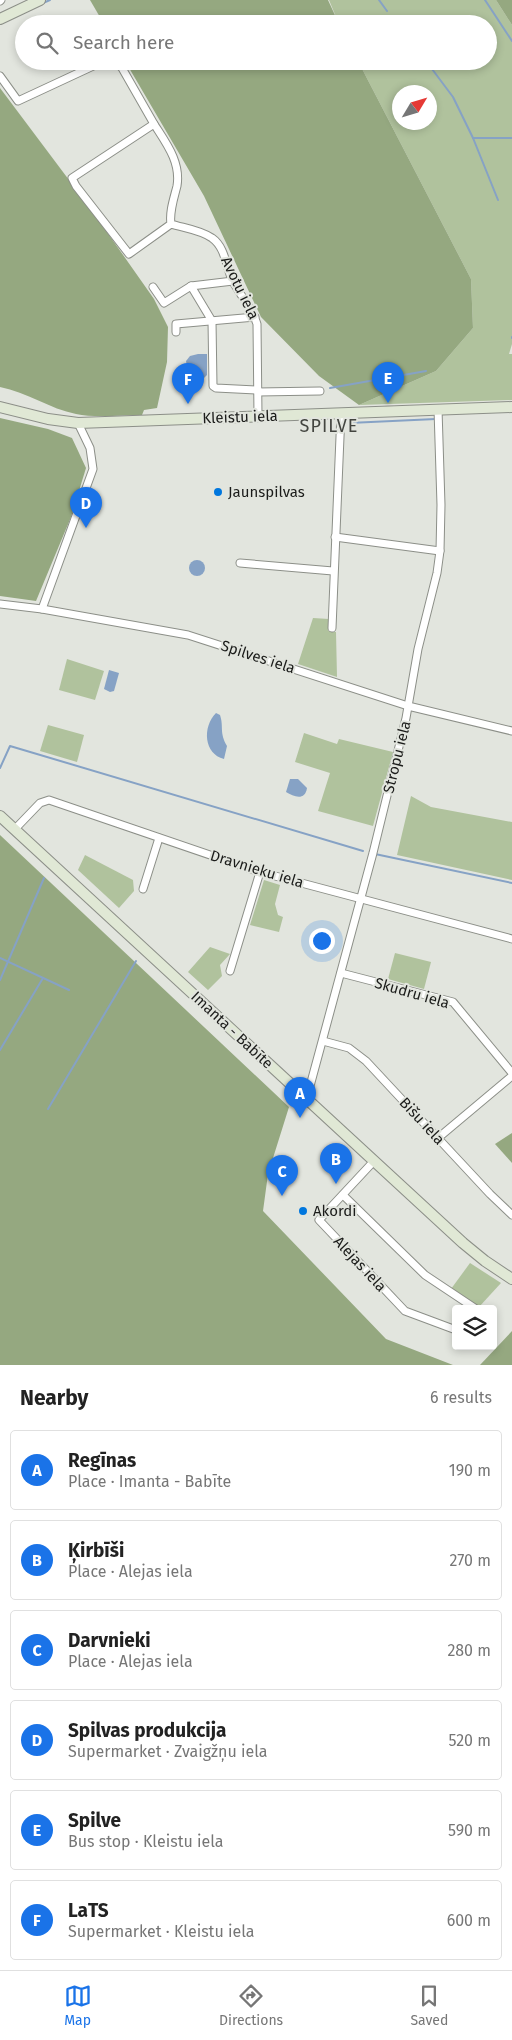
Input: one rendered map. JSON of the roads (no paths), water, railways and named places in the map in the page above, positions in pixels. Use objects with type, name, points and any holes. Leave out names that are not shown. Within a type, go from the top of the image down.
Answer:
[{"type":"main road","points":[[0,19],[40,0]]},
{"type":"main road","name":"Kleistu iela","points":[[0,407],[48,419],[78,423],[512,407]]},
{"type":"main road","name":"Imanta - Babīte","points":[[0,816],[473,1252],[512,1279]]},
{"type":"street","points":[[0,76],[18,101],[85,70]]},
{"type":"street","points":[[123,70],[175,160],[178,182],[170,218],[171,224],[129,254],[76,186],[72,178],[154,124]]},
{"type":"street","name":"Avotu iela","points":[[171,224],[204,234],[216,242],[221,249],[233,281],[255,317],[258,324],[258,416]]},
{"type":"street","points":[[153,287],[164,303],[191,286],[233,281]]},
{"type":"street","points":[[191,286],[212,321],[213,386],[216,388],[258,391],[320,391]]},
{"type":"street","points":[[176,328],[212,321],[255,317]]},
{"type":"street","name":"Stropu iela","points":[[302,1095],[310,1086],[373,854],[408,706],[418,649],[437,573],[440,551],[441,505],[438,409]]},
{"type":"street","points":[[332,628],[334,537],[341,413]]},
{"type":"street","points":[[42,609],[93,469],[90,448],[78,423]]},
{"type":"street","points":[[334,537],[440,551]]},
{"type":"street","points":[[240,563],[333,570]]},
{"type":"street","name":"Spilves iela","points":[[0,604],[42,609],[188,635],[408,706],[512,730]]},
{"type":"street","name":"Dravnieku iela","points":[[15,829],[40,803],[49,800],[260,872],[512,939]]},
{"type":"street","points":[[143,889],[159,838]]},
{"type":"street","points":[[230,971],[260,872]]},
{"type":"street","name":"Skudru iela","points":[[341,973],[454,1002],[512,1075]]},
{"type":"street","name":"Bišu iela","points":[[323,1040],[349,1048],[366,1061],[490,1194],[512,1215]]},
{"type":"street","points":[[438,1138],[512,1075]]},
{"type":"street","points":[[374,1161],[343,1195],[425,1274],[470,1305]]},
{"type":"street","name":"Alejas iela","points":[[343,1195],[319,1220],[405,1311],[452,1329]]},
{"type":"water","points":[[207,354],[207,375],[203,379],[191,373],[186,361],[190,356]]},
{"type":"water","points":[[197,560],[203,562],[205,568],[203,574],[197,576],[191,574],[189,568],[191,562]]},
{"type":"water","points":[[109,670],[119,673],[114,691],[110,692],[104,689]]},
{"type":"water","points":[[216,713],[220,715],[222,733],[227,746],[224,759],[212,752],[207,739],[209,725]]},
{"type":"water","points":[[290,779],[298,779],[307,788],[304,795],[299,797],[286,792]]},
{"type":"waterway","points":[[43,3],[50,0]]},
{"type":"waterway","points":[[379,0],[387,11]]},
{"type":"waterway","points":[[485,0],[495,15]]},
{"type":"waterway","points":[[497,18],[512,41]]},
{"type":"waterway","points":[[433,70],[453,97],[473,138],[512,138]]},
{"type":"waterway","points":[[473,138],[498,200]]},
{"type":"waterway","points":[[330,388],[426,371]]},
{"type":"waterway","points":[[349,423],[436,419]]},
{"type":"waterway","points":[[0,768],[10,746],[363,851]]},
{"type":"waterway","points":[[375,854],[512,883]]},
{"type":"waterway","points":[[0,980],[44,878]]},
{"type":"waterway","points":[[0,958],[69,990]]},
{"type":"waterway","points":[[48,1109],[136,961]]},
{"type":"waterway","points":[[0,1050],[43,978]]},
{"type":"place","name":"Spilve","points":[[388,403]]},
{"type":"place","name":"LaTS","points":[[188,404]]},
{"type":"place","name":"Jaunspilvas","points":[[218,492]]},
{"type":"place","name":"Spilvas produkcija","points":[[86,528]]},
{"type":"place","name":"Regīnas","points":[[300,1118]]},
{"type":"place","name":"Ķirbīši","points":[[336,1184]]},
{"type":"place","name":"Darvnieki","points":[[282,1196]]},
{"type":"place","name":"Akordi","points":[[303,1211]]},
{"type":"district","name":"SPILVE","points":[[329,426]]}]
